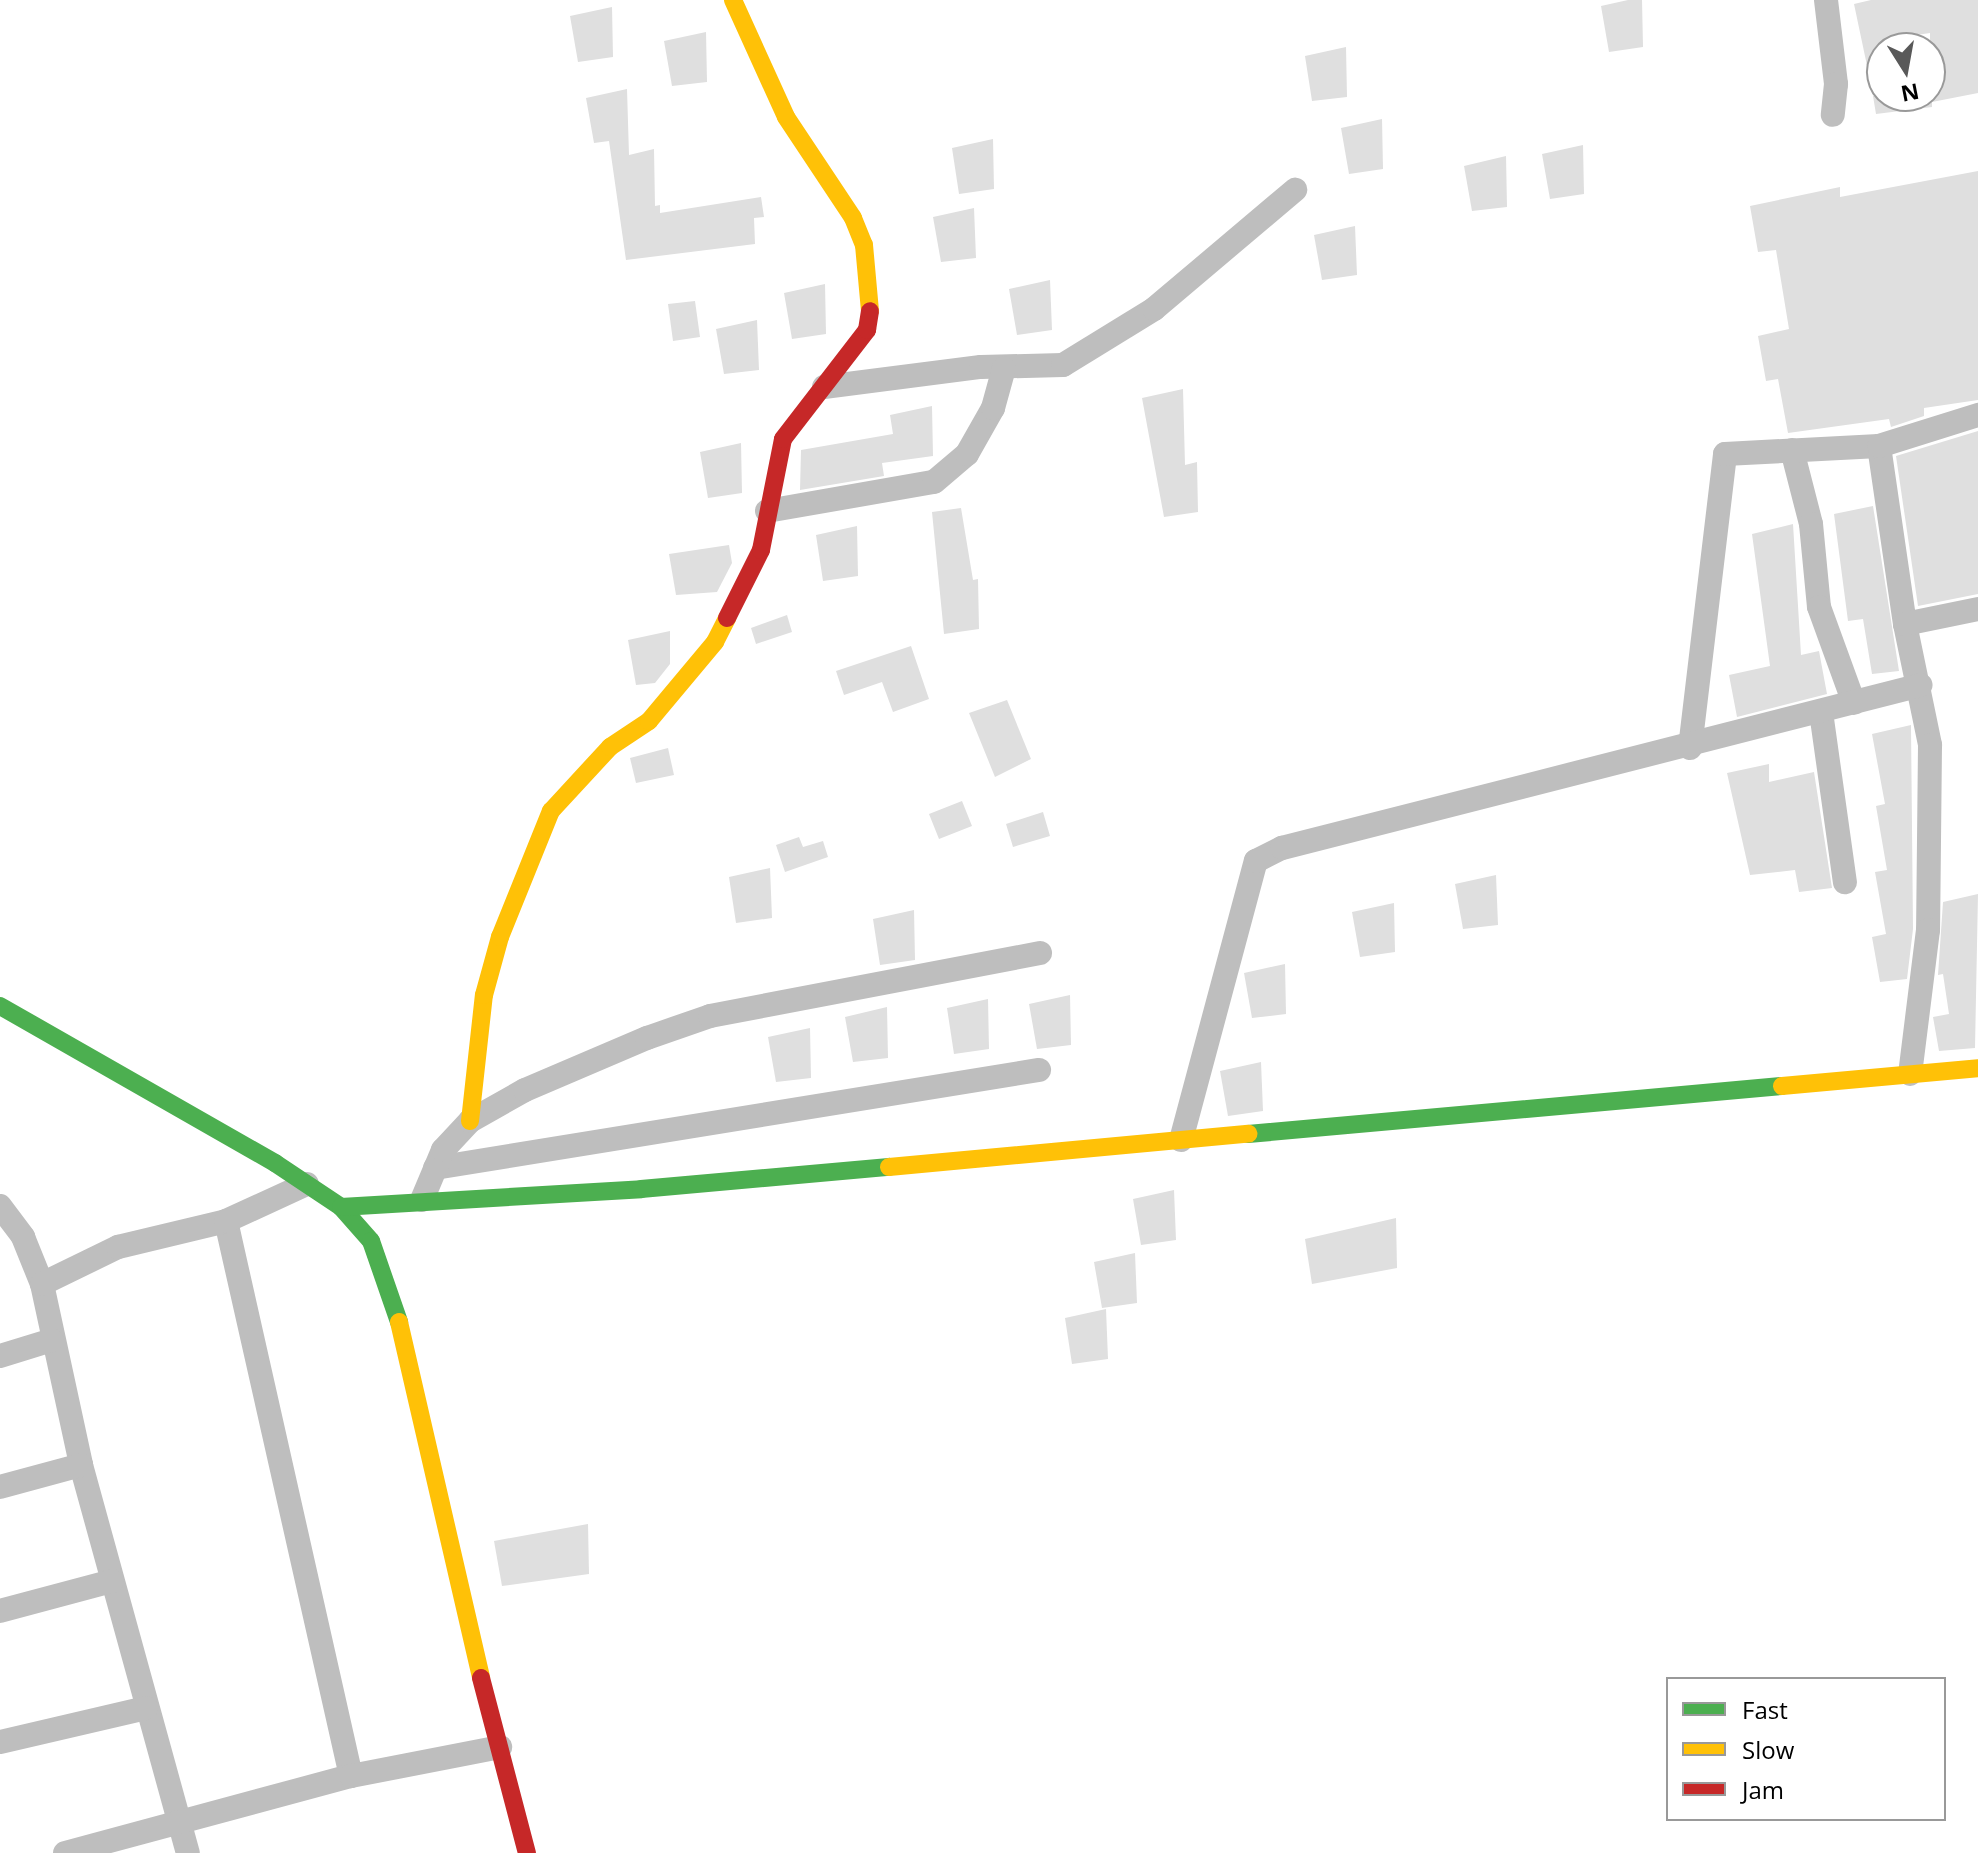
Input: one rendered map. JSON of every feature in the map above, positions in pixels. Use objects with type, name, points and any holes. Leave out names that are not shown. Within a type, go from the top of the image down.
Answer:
[{"type":"street","points":[[470,1121],[484,995],[500,937],[551,811],[610,747],[649,721],[715,642],[761,550],[783,439],[867,330],[871,306],[864,245],[853,218],[786,117],[733,0]]},
{"type":"street","points":[[1826,0],[1836,84],[1833,115]]},
{"type":"street","points":[[824,387],[1004,368],[1063,365],[1154,309],[1295,190]]},
{"type":"street","points":[[767,511],[934,482],[967,454],[993,408],[1004,368]]},
{"type":"street","points":[[1690,748],[1725,454],[1879,446],[1978,415]]},
{"type":"street","points":[[1879,446],[1905,624],[1921,685],[1930,757],[1928,930],[1910,1074]]},
{"type":"street","points":[[1792,450],[1811,524],[1819,607],[1854,703]]},
{"type":"street","points":[[1905,624],[1978,609]]},
{"type":"street","points":[[1181,1140],[1256,861],[1282,848],[1690,748],[1921,685]]},
{"type":"street","points":[[1821,712],[1845,882]]},
{"type":"street","points":[[422,1200],[443,1150],[470,1121],[582,1064],[710,1016],[1040,953]]},
{"type":"street","points":[[0,1006],[307,1184],[341,1207],[371,1241],[389,1281],[527,1853]]},
{"type":"street","points":[[341,1207],[641,1189],[1978,1068]]},
{"type":"street","points":[[435,1168],[1039,1070]]},
{"type":"street","points":[[42,1284],[118,1247],[226,1221],[307,1184]]},
{"type":"street","points":[[1,1209],[23,1237],[42,1284],[81,1465],[188,1853]]},
{"type":"street","points":[[226,1221],[351,1776]]},
{"type":"street","points":[[0,1356],[52,1340]]},
{"type":"street","points":[[0,1487],[81,1465]]},
{"type":"street","points":[[0,1611],[112,1581]]},
{"type":"street","points":[[0,1742],[146,1708]]},
{"type":"street","points":[[65,1853],[178,1819],[351,1776],[500,1747]]},
{"type":"building","points":[[1642,0],[1643,47],[1609,52],[1601,6]]},
{"type":"building","points":[[1871,0],[1978,0],[1978,93],[1946,99],[1946,32],[1866,32],[1866,61],[1854,4]]},
{"type":"building","points":[[612,7],[613,57],[578,62],[570,16]]},
{"type":"building","points":[[706,32],[707,82],[672,86],[664,41]]},
{"type":"building","points":[[1346,47],[1347,97],[1312,101],[1305,56]]},
{"type":"building","points":[[627,89],[629,155],[654,149],[655,206],[660,205],[660,213],[761,197],[764,217],[754,218],[755,244],[626,260],[609,141],[594,143],[586,98]]},
{"type":"building","points":[[1382,119],[1383,169],[1349,174],[1341,128]]},
{"type":"building","points":[[993,139],[994,189],[959,194],[952,148]]},
{"type":"building","points":[[1583,145],[1584,194],[1550,199],[1542,154]]},
{"type":"building","points":[[1506,156],[1507,207],[1472,211],[1464,166]]},
{"type":"building","points":[[1978,171],[1978,400],[1924,408],[1924,416],[1891,427],[1889,419],[1788,433],[1778,379],[1766,381],[1758,336],[1789,329],[1776,250],[1758,252],[1750,206],[1840,187],[1840,197]]},
{"type":"building","points":[[974,208],[976,258],[941,262],[933,217]]},
{"type":"building","points":[[1355,226],[1357,275],[1322,280],[1314,235]]},
{"type":"building","points":[[1050,280],[1052,330],[1017,335],[1009,289]]},
{"type":"building","points":[[825,284],[826,334],[792,339],[784,293]]},
{"type":"building","points":[[695,301],[700,337],[673,341],[668,304]]},
{"type":"building","points":[[757,320],[759,370],[724,374],[716,329]]},
{"type":"building","points":[[1183,389],[1185,465],[1197,462],[1198,512],[1164,517],[1142,398]]},
{"type":"building","points":[[932,406],[933,456],[882,463],[884,476],[800,490],[801,450],[893,434],[890,415]]},
{"type":"building","points":[[1978,431],[1978,594],[1918,606],[1896,456]]},
{"type":"building","points":[[741,443],[742,493],[708,498],[700,452]]},
{"type":"building","points":[[1873,506],[1899,671],[1872,674],[1863,619],[1848,621],[1834,514]]},
{"type":"building","points":[[961,508],[973,580],[978,579],[979,629],[944,634],[932,512]]},
{"type":"building","points":[[1793,524],[1801,655],[1819,651],[1827,694],[1737,717],[1729,675],[1770,666],[1752,534]]},
{"type":"building","points":[[857,526],[858,576],[823,581],[816,535]]},
{"type":"building","points":[[729,545],[732,563],[717,592],[676,595],[669,554]]},
{"type":"building","points":[[787,615],[792,632],[756,644],[751,628]]},
{"type":"building","points":[[670,631],[670,664],[655,683],[636,685],[628,640]]},
{"type":"building","points":[[911,646],[929,699],[893,712],[882,682],[844,695],[836,671]]},
{"type":"building","points":[[1007,700],[1031,759],[995,777],[969,713]]},
{"type":"building","points":[[1911,725],[1913,929],[1907,979],[1880,982],[1872,937],[1886,934],[1875,872],[1887,870],[1876,806],[1885,804],[1872,734]]},
{"type":"building","points":[[668,748],[674,775],[636,783],[630,758]]},
{"type":"building","points":[[1769,764],[1769,782],[1814,772],[1832,888],[1799,892],[1795,870],[1750,875],[1727,773]]},
{"type":"building","points":[[962,801],[972,826],[939,839],[929,814]]},
{"type":"building","points":[[1043,812],[1050,836],[1013,847],[1006,824]]},
{"type":"building","points":[[799,837],[803,847],[823,841],[828,857],[785,872],[776,845]]},
{"type":"building","points":[[770,868],[772,918],[736,923],[729,877]]},
{"type":"building","points":[[1496,875],[1498,925],[1463,929],[1455,884]]},
{"type":"building","points":[[1978,894],[1975,1048],[1939,1051],[1933,1017],[1949,1014],[1943,974],[1938,975],[1943,902]]},
{"type":"building","points":[[1394,903],[1395,952],[1360,957],[1352,912]]},
{"type":"building","points":[[914,910],[915,960],[880,965],[873,919]]},
{"type":"building","points":[[1285,964],[1286,1014],[1252,1018],[1244,973]]},
{"type":"building","points":[[1070,995],[1071,1045],[1037,1049],[1029,1004]]},
{"type":"building","points":[[988,999],[989,1049],[954,1054],[947,1008]]},
{"type":"building","points":[[887,1007],[888,1058],[853,1062],[845,1017]]},
{"type":"building","points":[[810,1028],[811,1078],[776,1082],[768,1037]]},
{"type":"building","points":[[1261,1062],[1263,1111],[1228,1116],[1220,1071]]},
{"type":"building","points":[[1174,1190],[1176,1240],[1141,1245],[1133,1199]]},
{"type":"building","points":[[1396,1218],[1397,1268],[1312,1284],[1305,1239]]},
{"type":"building","points":[[1135,1253],[1137,1303],[1102,1308],[1094,1262]]},
{"type":"building","points":[[1106,1309],[1108,1359],[1072,1364],[1065,1318]]},
{"type":"building","points":[[588,1524],[589,1574],[502,1586],[494,1541]]},
{"type":"traffic: fast","points":[[0,1006],[275,1163],[341,1207],[371,1241],[399,1322]]},
{"type":"traffic: fast","points":[[1248,1134],[1782,1086]]},
{"type":"traffic: fast","points":[[341,1207],[641,1189],[889,1167]]},
{"type":"traffic: slow","points":[[733,0],[786,117],[853,218],[864,245],[870,311]]},
{"type":"traffic: slow","points":[[470,1121],[484,995],[500,937],[551,811],[610,747],[649,721],[715,642],[727,618]]},
{"type":"traffic: slow","points":[[1782,1086],[1978,1068]]},
{"type":"traffic: slow","points":[[889,1167],[1248,1134]]},
{"type":"traffic: slow","points":[[399,1322],[481,1678]]},
{"type":"traffic: jam","points":[[727,618],[761,550],[783,439],[867,330],[870,311]]},
{"type":"traffic: jam","points":[[481,1678],[527,1853]]}]
